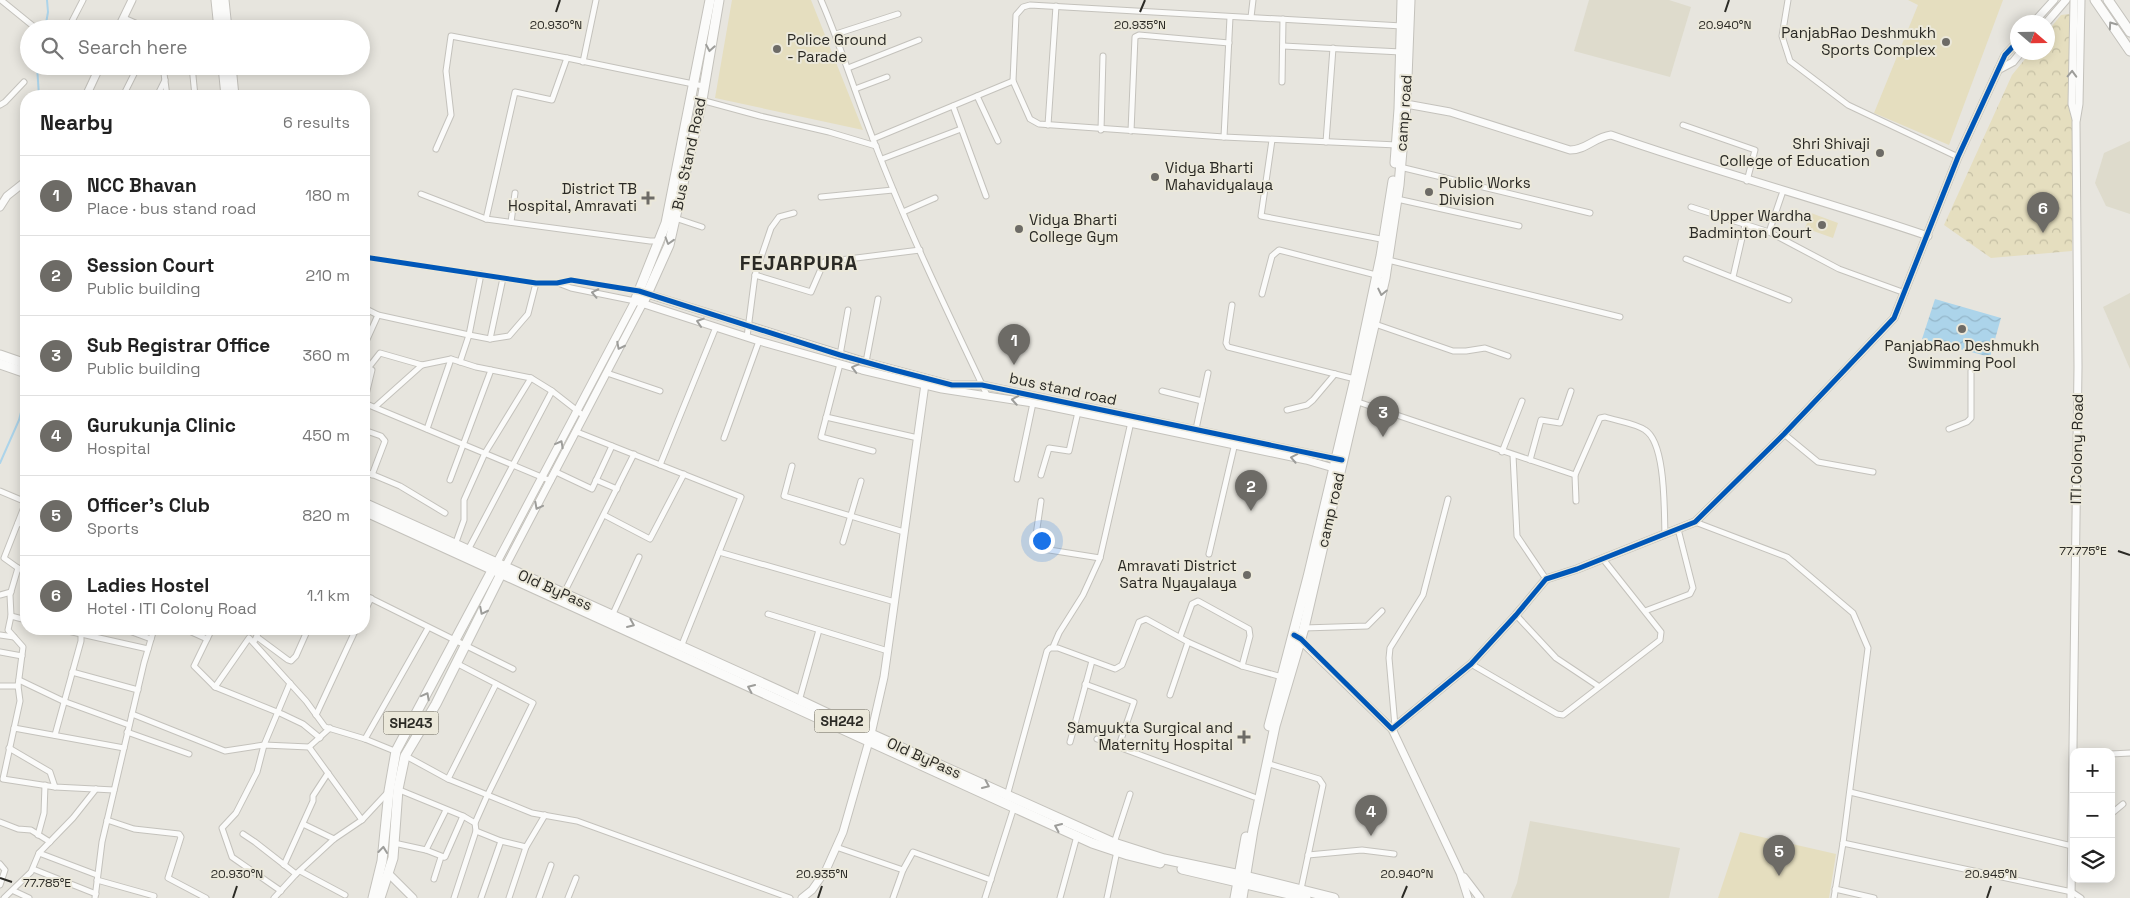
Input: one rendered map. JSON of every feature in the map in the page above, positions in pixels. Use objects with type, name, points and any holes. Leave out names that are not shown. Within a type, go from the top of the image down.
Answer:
[{"type":"main road","points":[[216,0],[218,20]]},
{"type":"main road","points":[[224,0],[226,20]]},
{"type":"main road","name":"Bus Stand Road","points":[[639,302],[666,223],[710,0]]},
{"type":"main road","name":"Bus Stand Road","points":[[643,292],[669,245],[702,100],[719,0]]},
{"type":"main road","name":"camp road","points":[[1353,400],[1355,379],[1376,275],[1397,199],[1400,167],[1402,0]]},
{"type":"main road","name":"camp road","points":[[1242,898],[1241,879],[1254,797],[1269,724],[1282,677],[1297,637],[1304,628],[1339,459],[1353,400],[1375,324],[1388,260],[1387,240],[1393,185],[1406,104],[1410,0]]},
{"type":"main road","points":[[2095,0],[2130,51]]},
{"type":"main road","points":[[2108,0],[2130,32]]},
{"type":"main road","points":[[224,75],[225,90]]},
{"type":"main road","points":[[232,75],[233,90]]},
{"type":"main road","points":[[0,355],[20,362]]},
{"type":"main road","points":[[0,364],[20,371]]},
{"type":"main road","name":"camp road","points":[[1235,898],[1337,469]]},
{"type":"main road","name":"Old ByPass","points":[[370,506],[468,551],[498,569],[563,594],[681,647],[779,695],[799,701],[870,739],[1116,847],[1241,879],[1301,889],[1334,898]]},
{"type":"main road","points":[[370,514],[779,695],[870,739]]},
{"type":"main road","name":"SH243","points":[[380,898],[393,858],[396,751],[455,642],[498,569]]},
{"type":"main road","name":"SH243","points":[[374,898],[394,790],[405,756],[436,704],[465,646],[498,569]]},
{"type":"main road","points":[[1015,803],[1077,836],[1116,847]]},
{"type":"main road","points":[[1241,879],[1306,898]]},
{"type":"street","points":[[1,0],[26,20]]},
{"type":"street","points":[[73,20],[83,0]]},
{"type":"street","points":[[129,20],[124,18],[132,0]]},
{"type":"street","points":[[583,62],[596,0]]},
{"type":"street","points":[[822,0],[893,190],[987,395]]},
{"type":"street","points":[[1093,0],[1093,7]]},
{"type":"street","points":[[1251,17],[1253,0]]},
{"type":"street","points":[[1788,0],[1782,36],[1790,61],[1848,105],[1958,157]]},
{"type":"street","points":[[2040,15],[2054,0]]},
{"type":"street","points":[[2053,15],[2066,0]]},
{"type":"street","points":[[2074,0],[2072,104],[2076,122]]},
{"type":"street","name":"ITI Colony Road","points":[[2074,748],[2078,367],[2076,122],[2079,104],[2081,0]]},
{"type":"street","points":[[1399,145],[1224,138],[1101,130],[1035,123],[1030,119],[1013,81],[1016,15],[1023,7],[1030,5],[1093,7],[1230,17],[1402,26]]},
{"type":"street","points":[[1048,125],[1056,6]]},
{"type":"street","points":[[836,34],[898,14]]},
{"type":"street","points":[[1224,138],[1230,17]]},
{"type":"street","points":[[1282,82],[1283,19]]},
{"type":"street","points":[[1130,131],[1135,37],[1139,35],[1229,43]]},
{"type":"street","points":[[436,149],[451,115],[446,71],[450,36],[704,86]]},
{"type":"street","points":[[848,68],[920,40]]},
{"type":"street","points":[[1283,46],[1401,52]]},
{"type":"street","points":[[1326,142],[1333,48]]},
{"type":"street","points":[[1393,728],[1471,664],[1546,579],[1603,559],[1694,522],[1784,434],[1894,318],[1906,293],[1958,157],[1998,70],[2010,50]]},
{"type":"street","points":[[1101,130],[1103,56]]},
{"type":"street","points":[[486,219],[515,92],[552,100],[567,58]]},
{"type":"street","points":[[1998,70],[2015,60]]},
{"type":"street","points":[[89,90],[96,75]]},
{"type":"street","points":[[126,90],[134,75]]},
{"type":"street","points":[[164,75],[166,90]]},
{"type":"street","points":[[193,75],[194,90]]},
{"type":"street","points":[[855,89],[887,77]]},
{"type":"street","points":[[160,90],[165,79]]},
{"type":"street","points":[[873,139],[1013,81]]},
{"type":"street","points":[[0,105],[24,82]]},
{"type":"street","points":[[978,96],[998,141]]},
{"type":"street","points":[[690,97],[829,132],[876,146]]},
{"type":"street","points":[[1406,104],[1450,112],[1570,150],[1580,150],[1602,137],[1611,135],[1747,181],[1856,212],[1928,236]]},
{"type":"street","points":[[952,106],[986,196]]},
{"type":"street","points":[[1683,125],[1755,150],[1747,181]]},
{"type":"street","points":[[882,160],[961,129]]},
{"type":"street","points":[[1272,140],[1261,216],[1387,240]]},
{"type":"street","points":[[1400,167],[1590,213]]},
{"type":"street","points":[[0,207],[3,195],[20,185]]},
{"type":"street","points":[[821,197],[893,190]]},
{"type":"street","points":[[1769,232],[1783,191]]},
{"type":"street","points":[[511,222],[515,193]]},
{"type":"street","points":[[421,194],[486,219],[660,241]]},
{"type":"street","points":[[903,212],[935,198]]},
{"type":"street","points":[[1397,199],[1519,226]]},
{"type":"street","points":[[1691,207],[1769,232],[1839,269],[1906,293]]},
{"type":"street","points":[[747,337],[755,275],[775,222],[779,217],[794,213]]},
{"type":"street","points":[[675,218],[702,227]]},
{"type":"street","points":[[1733,277],[1745,224]]},
{"type":"street","points":[[755,275],[811,292],[824,262],[920,250]]},
{"type":"street","points":[[1262,294],[1272,256],[1279,250],[1376,275]]},
{"type":"street","points":[[370,258],[536,283],[557,283],[571,280],[643,292]]},
{"type":"street","points":[[1686,259],[1789,300]]},
{"type":"street","points":[[1388,260],[1620,317]]},
{"type":"street","points":[[460,362],[468,335],[481,274]]},
{"type":"street","points":[[490,339],[502,278]]},
{"type":"street","points":[[370,311],[378,315],[490,339],[509,336],[528,314],[536,283]]},
{"type":"street","points":[[557,283],[571,288],[639,302]]},
{"type":"street","name":"bus stand road","points":[[643,292],[840,355],[952,385],[982,385],[1131,419],[1234,446],[1306,460],[1337,469]]},
{"type":"street","points":[[866,362],[878,299]]},
{"type":"street","points":[[498,569],[556,472],[639,302]]},
{"type":"street","points":[[498,569],[542,477],[577,410],[639,302]]},
{"type":"street","name":"bus stand road","points":[[639,302],[759,341],[840,364],[942,389],[987,395],[1078,412],[1196,429],[1339,459]]},
{"type":"street","points":[[1232,305],[1226,343],[1228,347],[1355,379]]},
{"type":"street","points":[[840,355],[848,310]]},
{"type":"street","points":[[370,333],[378,315]]},
{"type":"street","points":[[1375,324],[1453,351],[1485,348],[1508,356]]},
{"type":"street","points":[[660,465],[716,327]]},
{"type":"street","points":[[724,438],[759,341]]},
{"type":"street","points":[[370,362],[380,353],[422,365],[451,359],[531,378],[552,391],[584,416]]},
{"type":"street","points":[[427,429],[451,359]]},
{"type":"street","points":[[840,364],[821,437],[873,451]]},
{"type":"street","points":[[375,407],[422,365]]},
{"type":"street","points":[[450,480],[491,370]]},
{"type":"street","points":[[1949,429],[1967,422],[1971,418],[1971,371]]},
{"type":"street","points":[[606,373],[660,391]]},
{"type":"street","points":[[1196,429],[1208,373]]},
{"type":"street","points":[[1286,410],[1307,405],[1335,374]]},
{"type":"street","points":[[455,545],[464,520],[464,500],[485,453],[531,378]]},
{"type":"street","points":[[802,898],[812,890],[826,870],[843,832],[870,739],[888,651],[925,384]]},
{"type":"street","points":[[468,551],[552,391]]},
{"type":"street","points":[[1162,391],[1202,400]]},
{"type":"street","points":[[1530,460],[1541,420],[1560,423],[1571,392]]},
{"type":"street","points":[[1353,400],[1502,452],[1575,475]]},
{"type":"street","points":[[1502,452],[1522,401]]},
{"type":"street","points":[[1017,479],[1033,403]]},
{"type":"street","points":[[370,405],[551,481]]},
{"type":"street","points":[[1041,475],[1050,448],[1069,451],[1078,412]]},
{"type":"street","points":[[826,417],[918,438]]},
{"type":"street","points":[[1576,501],[1575,475],[1600,418],[1605,417],[1645,430],[1652,439],[1660,457],[1666,534]]},
{"type":"street","points":[[1006,799],[1047,651],[1053,647],[1059,633],[1083,595],[1100,558],[1131,419]]},
{"type":"street","points":[[370,432],[381,436],[385,440],[372,475],[400,486],[445,513]]},
{"type":"street","points":[[577,432],[741,497],[681,647]]},
{"type":"street","points":[[1784,434],[1818,462],[1873,472]]},
{"type":"street","points":[[1209,554],[1237,438]]},
{"type":"street","points":[[556,472],[592,489],[612,446]]},
{"type":"street","points":[[563,594],[634,454]]},
{"type":"street","points":[[1512,455],[1517,536],[1546,579]]},
{"type":"street","points":[[792,466],[784,496],[904,532]]},
{"type":"street","points":[[604,515],[650,539],[684,474]]},
{"type":"street","points":[[596,480],[616,489]]},
{"type":"street","points":[[843,542],[861,481]]},
{"type":"street","points":[[0,491],[20,499]]},
{"type":"street","points":[[1448,499],[1423,595],[1390,648],[1389,658],[1393,728],[1460,873],[1468,898]]},
{"type":"street","points":[[1041,502],[1036,545],[1043,550],[1100,558]]},
{"type":"street","points":[[20,518],[4,558],[18,568],[11,592],[11,616],[8,630],[23,647],[19,683],[20,701],[4,779],[55,787],[114,790]]},
{"type":"street","points":[[1694,522],[1787,557],[1853,613],[1868,648],[1850,792],[1834,898]]},
{"type":"street","points":[[1645,611],[1690,594],[1693,588],[1678,529]]},
{"type":"street","points":[[719,552],[895,602]]},
{"type":"street","points":[[612,616],[639,556]]},
{"type":"street","points":[[1471,664],[1561,715],[1567,713],[1598,686],[1660,640],[1661,632],[1603,559]]},
{"type":"street","points":[[0,595],[11,592]]},
{"type":"street","points":[[371,598],[455,642],[513,669]]},
{"type":"street","points":[[1180,637],[1192,604],[1198,601],[1249,629],[1250,636],[1242,666]]},
{"type":"street","points":[[1304,628],[1367,626],[1382,611]]},
{"type":"street","points":[[768,614],[888,651]]},
{"type":"street","points":[[1516,615],[1556,658],[1598,686]]},
{"type":"street","points":[[11,616],[20,618]]},
{"type":"street","points":[[1053,647],[1114,669],[1119,668],[1143,619],[1242,666],[1282,677]]},
{"type":"street","points":[[365,739],[428,628]]},
{"type":"street","points":[[799,701],[819,630]]},
{"type":"street","points":[[0,635],[14,638]]},
{"type":"street","points":[[55,735],[80,635]]},
{"type":"street","points":[[93,635],[148,649]]},
{"type":"street","points":[[140,635],[151,639]]},
{"type":"street","points":[[33,869],[96,896],[97,878],[107,820],[152,635]]},
{"type":"street","points":[[198,635],[207,639]]},
{"type":"street","points":[[209,635],[194,666],[215,687],[279,712],[303,724],[320,738]]},
{"type":"street","points":[[253,643],[256,637],[291,661],[296,656],[305,635]]},
{"type":"street","points":[[316,715],[353,635]]},
{"type":"street","points":[[1297,637],[1393,728]]},
{"type":"street","points":[[215,687],[249,638],[290,683],[325,727],[396,751],[448,779],[532,813],[577,821],[790,898]]},
{"type":"street","points":[[1170,695],[1188,642]]},
{"type":"street","points":[[0,652],[22,656]]},
{"type":"street","points":[[1070,742],[1092,661]]},
{"type":"street","points":[[454,898],[476,830],[475,824],[533,704],[456,663]]},
{"type":"street","points":[[72,672],[138,690]]},
{"type":"street","points":[[0,686],[19,683],[129,725]]},
{"type":"street","points":[[281,891],[232,857],[222,828],[236,813],[256,772],[264,744],[290,683]]},
{"type":"street","points":[[448,779],[496,684]]},
{"type":"street","points":[[1085,684],[1134,702],[1118,748]]},
{"type":"street","points":[[132,714],[225,751],[264,744],[309,747],[330,728]]},
{"type":"street","points":[[14,728],[124,748]]},
{"type":"street","points":[[127,732],[190,754]]},
{"type":"street","points":[[1097,740],[1254,797]]},
{"type":"street","points":[[309,747],[322,762],[362,820]]},
{"type":"street","points":[[9,748],[50,772],[55,787]]},
{"type":"street","points":[[2115,754],[2130,753]]},
{"type":"street","points":[[1266,763],[1319,779],[1324,788],[1301,889]]},
{"type":"street","points":[[284,865],[313,801],[313,796],[328,773]]},
{"type":"street","points":[[38,835],[44,812],[45,785]]},
{"type":"street","points":[[0,864],[5,870],[0,887],[6,897],[14,891],[33,869],[40,853],[73,818],[96,789]]},
{"type":"street","points":[[274,898],[334,839],[362,820],[394,790],[463,816],[475,824]]},
{"type":"street","points":[[1850,792],[2070,846]]},
{"type":"street","name":"ITI Colony Road","points":[[2072,838],[2074,793]]},
{"type":"street","points":[[1107,898],[1116,847],[1130,794]]},
{"type":"street","points":[[985,898],[1015,803]]},
{"type":"street","points":[[2115,810],[2122,804]]},
{"type":"street","points":[[426,850],[446,810]]},
{"type":"street","points":[[509,898],[526,847],[545,815]]},
{"type":"street","points":[[434,879],[441,857],[444,857],[463,816]]},
{"type":"street","points":[[107,820],[134,828],[179,834],[181,837],[168,878],[206,898]]},
{"type":"street","points":[[0,822],[18,829],[29,829],[50,842]]},
{"type":"street","points":[[303,824],[334,839]]},
{"type":"street","points":[[476,830],[501,841],[526,847]]},
{"type":"street","points":[[242,834],[284,865],[345,895]]},
{"type":"street","points":[[1060,898],[1077,836]]},
{"type":"street","points":[[482,898],[501,841]]},
{"type":"street","points":[[1843,842],[2081,898]]},
{"type":"street","points":[[394,843],[426,850],[444,857]]},
{"type":"street","points":[[836,847],[903,870]]},
{"type":"street","points":[[1308,855],[1362,850],[1394,854]]},
{"type":"street","points":[[893,898],[903,870],[913,852],[991,880]]},
{"type":"street","points":[[40,853],[97,878],[154,896]]},
{"type":"street","points":[[538,898],[551,865]]},
{"type":"street","points":[[1460,873],[1480,898]]},
{"type":"street","points":[[388,874],[413,897]]},
{"type":"street","points":[[568,898],[576,878]]},
{"type":"street","points":[[1835,889],[1874,898]]},
{"type":"street","points":[[14,891],[30,898]]},
{"type":"shaded area","points":[[1589,0],[1669,0],[1691,7],[1670,77],[1574,51]]},
{"type":"shaded area","points":[[2130,141],[2130,214],[2106,206],[2095,183],[2104,153]]},
{"type":"shaded area","points":[[2130,293],[2130,369],[2103,307]]},
{"type":"shaded area","points":[[1530,821],[1680,848],[1669,898],[1511,898],[1517,883]]},
{"type":"green space","name":"Police Ground - Parade","points":[[732,0],[811,0],[863,130],[715,98]]},
{"type":"green space","name":"PanjabRao Deshmukh Sports Complex","points":[[1908,0],[2003,0],[1949,145],[1874,113],[1918,5]]},
{"type":"green space","points":[[2069,14],[2075,19],[2072,251],[1991,258],[1944,225],[2012,75],[2024,60],[2055,60],[2055,22],[2061,15]]},
{"type":"green space","name":"Upper Wardha Badminton Court","points":[[1811,213],[1838,223],[1833,238],[1805,228]]},
{"type":"green space","points":[[1740,832],[1836,854],[1829,898],[1718,898]]},
{"type":"water","name":"PanjabRao Deshmukh Swimming Pool","points":[[1935,299],[2001,318],[1990,357],[1922,339]]},
{"type":"waterway","points":[[47,0],[47,20]]},
{"type":"waterway","points":[[38,75],[39,90]]},
{"type":"waterway","points":[[0,463],[20,416]]},
{"type":"cycle path","points":[[1294,635],[1301,639],[1392,729],[1471,664],[1546,579],[1577,569],[1695,522],[1784,434],[1894,318],[1958,157],[2005,55],[2010,50]]},
{"type":"cycle path","points":[[370,258],[536,283],[557,283],[571,280],[639,291],[840,355],[952,385],[982,385],[1342,460]]},
{"type":"place","name":"PanjabRao Deshmukh Sports Complex","points":[[1946,42]]},
{"type":"place","name":"Police Ground - Parade","points":[[777,49]]},
{"type":"place","name":"Shri Shivaji College of Education","points":[[1880,153]]},
{"type":"place","name":"Vidya Bharti Mahavidyalaya","points":[[1155,177]]},
{"type":"place","name":"Public Works Division","points":[[1429,192]]},
{"type":"place","name":"District TB Hospital, Amravati","points":[[648,198]]},
{"type":"place","name":"Upper Wardha Badminton Court","points":[[1822,225]]},
{"type":"place","name":"Vidya Bharti College Gym","points":[[1019,229]]},
{"type":"place","name":"Ladies Hostel","points":[[2043,233]]},
{"type":"place","name":"PanjabRao Deshmukh Swimming Pool","points":[[1962,329]]},
{"type":"place","name":"NCC Bhavan","points":[[1014,365]]},
{"type":"place","name":"Sub Registrar Office","points":[[1383,437]]},
{"type":"place","name":"Session Court","points":[[1251,511]]},
{"type":"place","name":"Amravati District Satra Nyayalaya","points":[[1247,575]]},
{"type":"place","name":"Samyukta Surgical and Maternity Hospital","points":[[1244,737]]},
{"type":"place","name":"Gurukunja Clinic","points":[[1371,836]]},
{"type":"place","name":"Officer's Club","points":[[1779,876]]},
{"type":"district","name":"FEJARPURA","points":[[799,263]]}]
